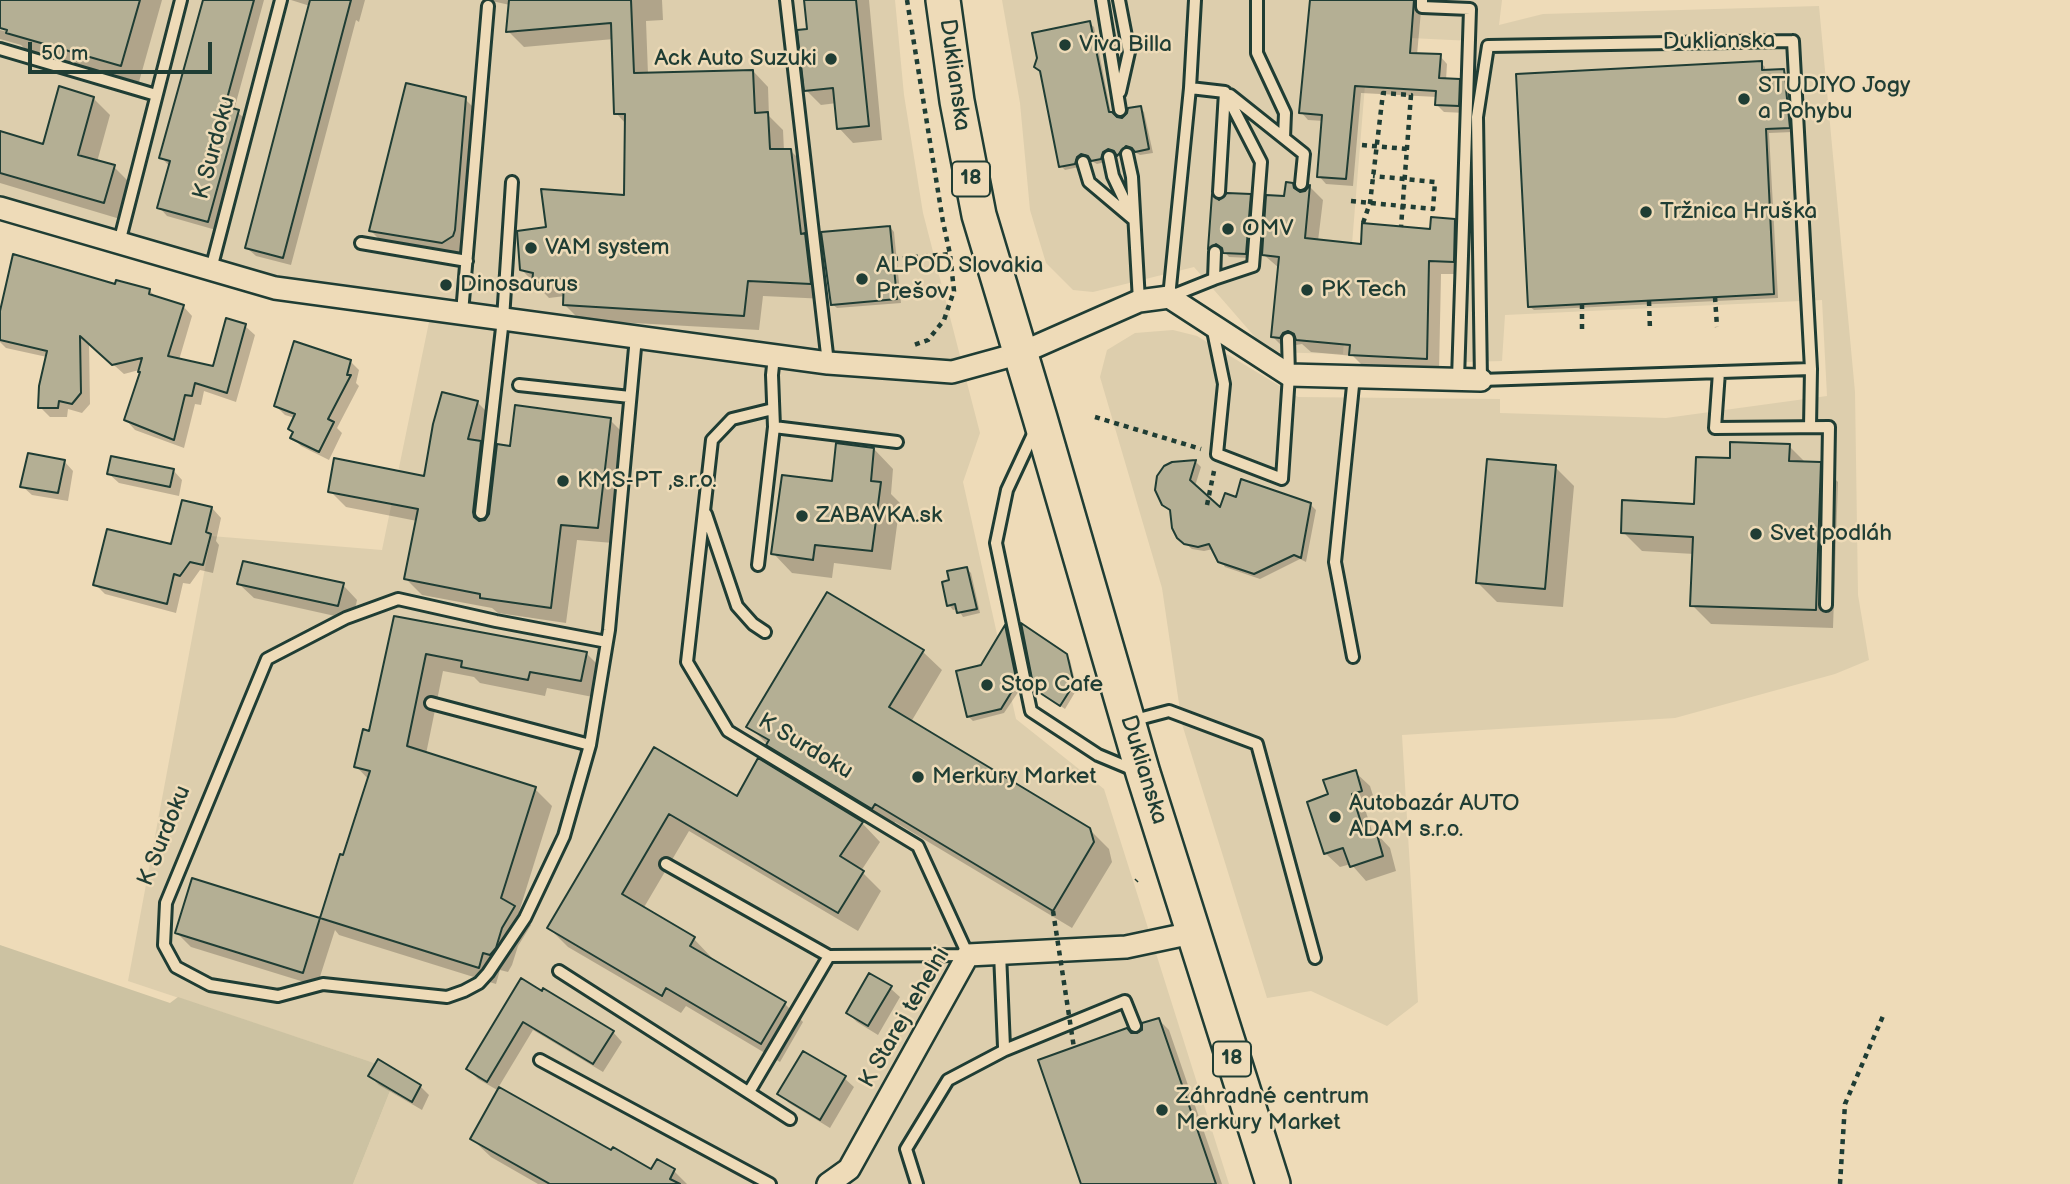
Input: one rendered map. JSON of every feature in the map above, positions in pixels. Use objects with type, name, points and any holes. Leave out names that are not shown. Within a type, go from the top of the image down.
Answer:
[{"type":"main road","name":"Duklianska","points":[[943,0],[957,101],[979,215],[1041,418],[1143,773],[1272,1184]]},
{"type":"street","points":[[0,208],[275,288],[828,363],[953,372],[1021,353],[1139,301],[1169,297],[1289,374],[1481,380]]},
{"type":"street","name":"K Starej tehelni","points":[[828,1184],[849,1169],[968,955],[1126,947],[1192,933]]},
{"type":"lane","points":[[119,243],[181,0]]},
{"type":"lane","name":"K Surdoku","points":[[211,269],[281,0]]},
{"type":"lane","points":[[786,0],[828,363]]},
{"type":"lane","points":[[1102,0],[1119,104],[1129,52],[1119,0]]},
{"type":"lane","points":[[1195,0],[1190,88],[1169,297],[1253,266],[1261,162],[1225,92]]},
{"type":"lane","points":[[1257,0],[1257,53],[1285,113],[1284,138]]},
{"type":"lane","points":[[1422,0],[1422,7],[1458,4],[1470,9],[1458,379]]},
{"type":"lane","points":[[462,313],[488,6]]},
{"type":"lane","name":"Duklianska","points":[[1481,380],[1477,117],[1488,46],[1793,41],[1811,369]]},
{"type":"lane","points":[[0,49],[156,95]]},
{"type":"lane","points":[[1190,88],[1225,92],[1304,154],[1301,184]]},
{"type":"lane","points":[[1219,192],[1225,92]]},
{"type":"lane","points":[[1127,153],[1132,177],[1139,301]]},
{"type":"lane","points":[[1109,157],[1113,176],[1134,220]]},
{"type":"lane","points":[[1083,162],[1089,182],[1134,220]]},
{"type":"lane","points":[[481,513],[503,319],[512,182]]},
{"type":"lane","points":[[361,243],[467,261]]},
{"type":"lane","points":[[1213,279],[1215,253]]},
{"type":"lane","points":[[1212,327],[1224,384],[1217,454],[1282,479],[1289,374],[1288,339]]},
{"type":"lane","name":"K Surdoku","points":[[607,642],[398,599],[346,618],[267,659],[166,903],[164,945],[176,967],[210,985],[240,992],[278,996],[323,985],[447,997],[464,992],[479,983],[488,973],[525,918],[564,836],[590,745],[607,642],[636,337]]},
{"type":"lane","points":[[758,565],[774,426],[774,356]]},
{"type":"lane","points":[[1481,380],[1811,369],[1810,427]]},
{"type":"lane","points":[[1718,372],[1715,428],[1829,426],[1826,605]]},
{"type":"lane","points":[[1353,657],[1335,562],[1354,376]]},
{"type":"lane","points":[[519,385],[630,397]]},
{"type":"lane","name":"K Surdoku","points":[[773,409],[732,419],[712,440],[687,662],[728,731],[918,846],[968,955]]},
{"type":"lane","points":[[1041,418],[1007,489],[996,543],[1031,710],[1098,755],[1143,773]]},
{"type":"lane","points":[[774,426],[897,442]]},
{"type":"lane","name":"K Surdoku","points":[[704,508],[724,574],[737,606],[753,624],[765,632]]},
{"type":"lane","points":[[432,703],[590,745]]},
{"type":"lane","points":[[1129,722],[1168,711],[1257,744],[1315,958]]},
{"type":"lane","points":[[666,864],[829,956],[968,955]]},
{"type":"lane","points":[[1000,953],[1004,1047]]},
{"type":"lane","points":[[749,1092],[829,956]]},
{"type":"lane","points":[[559,971],[790,1119]]},
{"type":"lane","points":[[917,1184],[906,1149],[948,1080],[1005,1050],[1125,1001],[1135,1026]]},
{"type":"lane","points":[[540,1060],[770,1184]]},
{"type":"path","points":[[907,0],[954,291],[944,320],[928,340],[908,348]]},
{"type":"path","points":[[1363,223],[1370,203],[1383,93],[1411,95],[1401,227]]},
{"type":"path","points":[[1362,145],[1407,149]]},
{"type":"path","points":[[1351,201],[1433,209],[1435,182],[1373,176]]},
{"type":"path","points":[[893,259],[950,254]]},
{"type":"path","points":[[1715,297],[1717,327]]},
{"type":"path","points":[[1649,301],[1650,330]]},
{"type":"path","points":[[1582,304],[1582,333]]},
{"type":"path","points":[[1095,417],[1217,454],[1207,505]]},
{"type":"path","points":[[1053,911],[1074,1048]]},
{"type":"path","points":[[1062,971],[1075,970]]},
{"type":"path","points":[[1840,1184],[1845,1104],[1883,1016]]},
{"type":"shaded area","points":[[0,0],[895,0],[904,95],[923,213],[980,433],[963,482],[1016,719],[1104,789],[1229,1184],[353,1184],[398,1071],[128,981],[211,536],[382,550],[429,322],[0,205]]},
{"type":"shaded area","points":[[1002,0],[1502,0],[1499,25],[1543,14],[1819,6],[1855,392],[1858,595],[1869,660],[1835,674],[1675,718],[1402,735],[1418,1002],[1387,1026],[1311,991],[1267,998],[1182,724],[1162,588],[1100,377],[1107,350],[1135,333],[1173,330],[1197,336],[1298,397],[1500,399],[1500,413],[1666,418],[1827,396],[1822,300],[1505,315],[1502,361],[1466,362],[1472,41],[1369,36],[1343,354],[1268,352],[1194,267],[1093,292],[1073,290],[1046,263],[1030,210],[1020,103]]},
{"type":"shaded area","points":[[0,945],[170,1003],[178,997],[398,1071],[353,1184],[0,1184]]},
{"type":"building","points":[[0,0],[140,0],[121,66],[6,33],[7,30],[0,28]]},
{"type":"building","points":[[203,0],[254,0],[225,106],[239,110],[208,222],[157,208],[170,161],[159,158]]},
{"type":"building","points":[[310,0],[351,0],[283,258],[245,248]]},
{"type":"building","points":[[509,0],[631,0],[634,73],[753,70],[755,113],[768,112],[770,149],[791,149],[801,234],[805,233],[811,284],[748,281],[744,316],[563,305],[564,279],[532,283],[533,273],[520,270],[517,231],[546,227],[541,189],[624,195],[625,114],[614,114],[611,23],[506,32]]},
{"type":"building","name":"Ack Auto Suzuki","points":[[804,0],[856,0],[869,126],[837,129],[833,88],[804,91],[797,30],[807,29]]},
{"type":"building","points":[[1310,0],[1414,0],[1410,53],[1441,54],[1439,78],[1460,79],[1459,106],[1435,105],[1436,91],[1355,86],[1346,179],[1317,177],[1322,115],[1299,113]]},
{"type":"building","points":[[1090,21],[1109,112],[1122,118],[1128,108],[1141,106],[1149,149],[1135,152],[1126,146],[1117,156],[1114,151],[1108,149],[1103,152],[1101,159],[1091,161],[1088,156],[1081,154],[1075,164],[1059,167],[1040,71],[1034,67],[1037,58],[1032,33]]},
{"type":"building","name":"Tržnica Hruška","points":[[1762,61],[1762,70],[1784,69],[1790,128],[1766,129],[1774,294],[1528,307],[1516,74]]},
{"type":"building","points":[[406,83],[466,97],[455,230],[453,236],[442,243],[369,231]]},
{"type":"building","points":[[59,86],[94,97],[78,155],[115,165],[104,203],[0,173],[0,131],[43,144]]},
{"type":"building","points":[[1286,182],[1293,183],[1294,188],[1300,192],[1310,185],[1305,238],[1361,244],[1362,223],[1430,229],[1431,217],[1455,219],[1454,262],[1429,261],[1427,359],[1349,355],[1350,345],[1296,340],[1294,334],[1288,331],[1280,338],[1271,337],[1279,257],[1262,255],[1266,195],[1284,196]]},
{"type":"building","name":"OMV","points":[[1227,193],[1251,194],[1246,254],[1223,253],[1222,248],[1216,244],[1208,249],[1212,194],[1219,200]]},
{"type":"building","name":"ALPOD Slovakia Prešov","points":[[890,226],[897,299],[831,305],[821,232]]},
{"type":"building","points":[[13,254],[115,284],[116,280],[150,289],[149,294],[184,305],[168,356],[213,366],[226,318],[246,324],[227,393],[195,383],[192,396],[185,395],[174,440],[124,420],[142,358],[112,365],[80,336],[81,393],[72,404],[59,401],[58,408],[38,408],[39,386],[47,351],[0,340],[0,311]]},
{"type":"building","points":[[294,341],[351,360],[347,375],[351,375],[328,419],[334,422],[319,452],[290,438],[293,432],[288,429],[295,414],[274,406]]},
{"type":"building","points":[[442,392],[478,401],[468,439],[481,441],[473,512],[479,521],[485,520],[489,514],[497,444],[510,446],[515,405],[611,418],[598,528],[561,525],[551,608],[480,598],[480,594],[404,579],[418,509],[328,492],[334,458],[424,476]]},
{"type":"building","name":"Svet podláh","points":[[1730,442],[1790,444],[1789,461],[1821,462],[1816,610],[1690,606],[1693,537],[1621,533],[1622,500],[1694,504],[1696,457],[1730,458]]},
{"type":"building","points":[[836,443],[874,448],[871,481],[881,482],[872,551],[815,545],[813,560],[771,554],[782,475],[832,481]]},
{"type":"building","points":[[28,453],[65,460],[58,493],[20,487]]},
{"type":"building","points":[[111,456],[174,469],[170,487],[107,474]]},
{"type":"building","points":[[1487,459],[1556,465],[1545,589],[1476,583]]},
{"type":"building","points":[[1196,460],[1190,480],[1220,507],[1225,493],[1236,497],[1241,479],[1311,503],[1301,558],[1294,555],[1254,574],[1218,562],[1209,544],[1198,547],[1184,544],[1177,538],[1172,528],[1170,510],[1162,505],[1155,490],[1157,476],[1164,466],[1172,462]]},
{"type":"building","points":[[182,500],[212,507],[206,532],[211,534],[203,565],[190,562],[180,576],[174,574],[167,604],[93,585],[107,529],[171,544]]},
{"type":"building","points":[[243,561],[344,583],[338,606],[237,584]]},
{"type":"building","points":[[967,567],[977,609],[957,613],[955,604],[947,606],[942,582],[949,580],[947,571]]},
{"type":"building","name":"Merkury Market","points":[[827,592],[924,650],[889,707],[1090,828],[1094,842],[1053,911],[875,804],[872,809],[766,745],[769,740],[746,727]]},
{"type":"building","points":[[394,616],[587,652],[581,681],[530,672],[528,680],[461,667],[462,661],[426,654],[407,746],[536,787],[501,898],[515,906],[502,928],[496,948],[490,955],[483,953],[479,968],[320,918],[370,771],[354,767],[363,729],[369,731]]},
{"type":"building","points":[[1021,623],[1067,654],[1074,684],[1060,706],[1034,689]]},
{"type":"building","points":[[1005,625],[1017,683],[1001,709],[967,717],[956,671],[981,665]]},
{"type":"building","points":[[654,747],[737,796],[758,758],[863,822],[840,856],[864,871],[838,913],[669,814],[622,894],[695,937],[690,946],[786,1002],[761,1044],[666,988],[662,996],[547,928]]},
{"type":"building","name":"Autobazár AUTO ADAM s.r.o.","points":[[1356,770],[1362,791],[1352,794],[1365,835],[1376,831],[1383,856],[1350,867],[1343,848],[1324,854],[1307,802],[1328,794],[1323,780]]},
{"type":"building","points":[[192,878],[320,918],[303,973],[175,933]]},
{"type":"building","points":[[869,973],[892,986],[868,1026],[846,1013]]},
{"type":"building","points":[[521,978],[542,991],[543,988],[614,1031],[593,1064],[523,1022],[487,1082],[466,1069]]},
{"type":"building","points":[[1159,1018],[1216,1184],[1081,1184],[1038,1060],[1127,1028],[1131,1033],[1137,1033],[1142,1030],[1142,1023]]},
{"type":"building","points":[[803,1051],[846,1076],[820,1120],[777,1094]]},
{"type":"building","points":[[378,1059],[421,1085],[412,1102],[368,1076]]},
{"type":"building","points":[[499,1087],[611,1150],[613,1147],[651,1169],[657,1159],[675,1169],[670,1179],[680,1184],[550,1184],[470,1139]]},
{"type":"place","name":"Viva Billa","points":[[1065,45]]},
{"type":"place","name":"Ack Auto Suzuki","points":[[831,59]]},
{"type":"place","name":"STUDIYO Jogy a Pohybu","points":[[1744,99]]},
{"type":"place","name":"Tržnica Hruška","points":[[1646,212]]},
{"type":"place","name":"OMV","points":[[1228,229]]},
{"type":"place","name":"VAM system","points":[[531,248]]},
{"type":"place","name":"ALPOD Slovakia Prešov","points":[[862,279]]},
{"type":"place","name":"Dinosaurus","points":[[446,285]]},
{"type":"place","name":"PK Tech","points":[[1307,290]]},
{"type":"place","name":"KMS-PT ,s.r.o.","points":[[563,481]]},
{"type":"place","name":"ZABAVKA.sk","points":[[802,516]]},
{"type":"place","name":"Svet podláh","points":[[1756,534]]},
{"type":"place","name":"Stop Cafe","points":[[987,685]]},
{"type":"place","name":"Merkury Market","points":[[918,777]]},
{"type":"place","name":"Autobazár AUTO ADAM s.r.o.","points":[[1335,817]]},
{"type":"place","name":"Záhradné centrum Merkury Market","points":[[1162,1110]]}]
